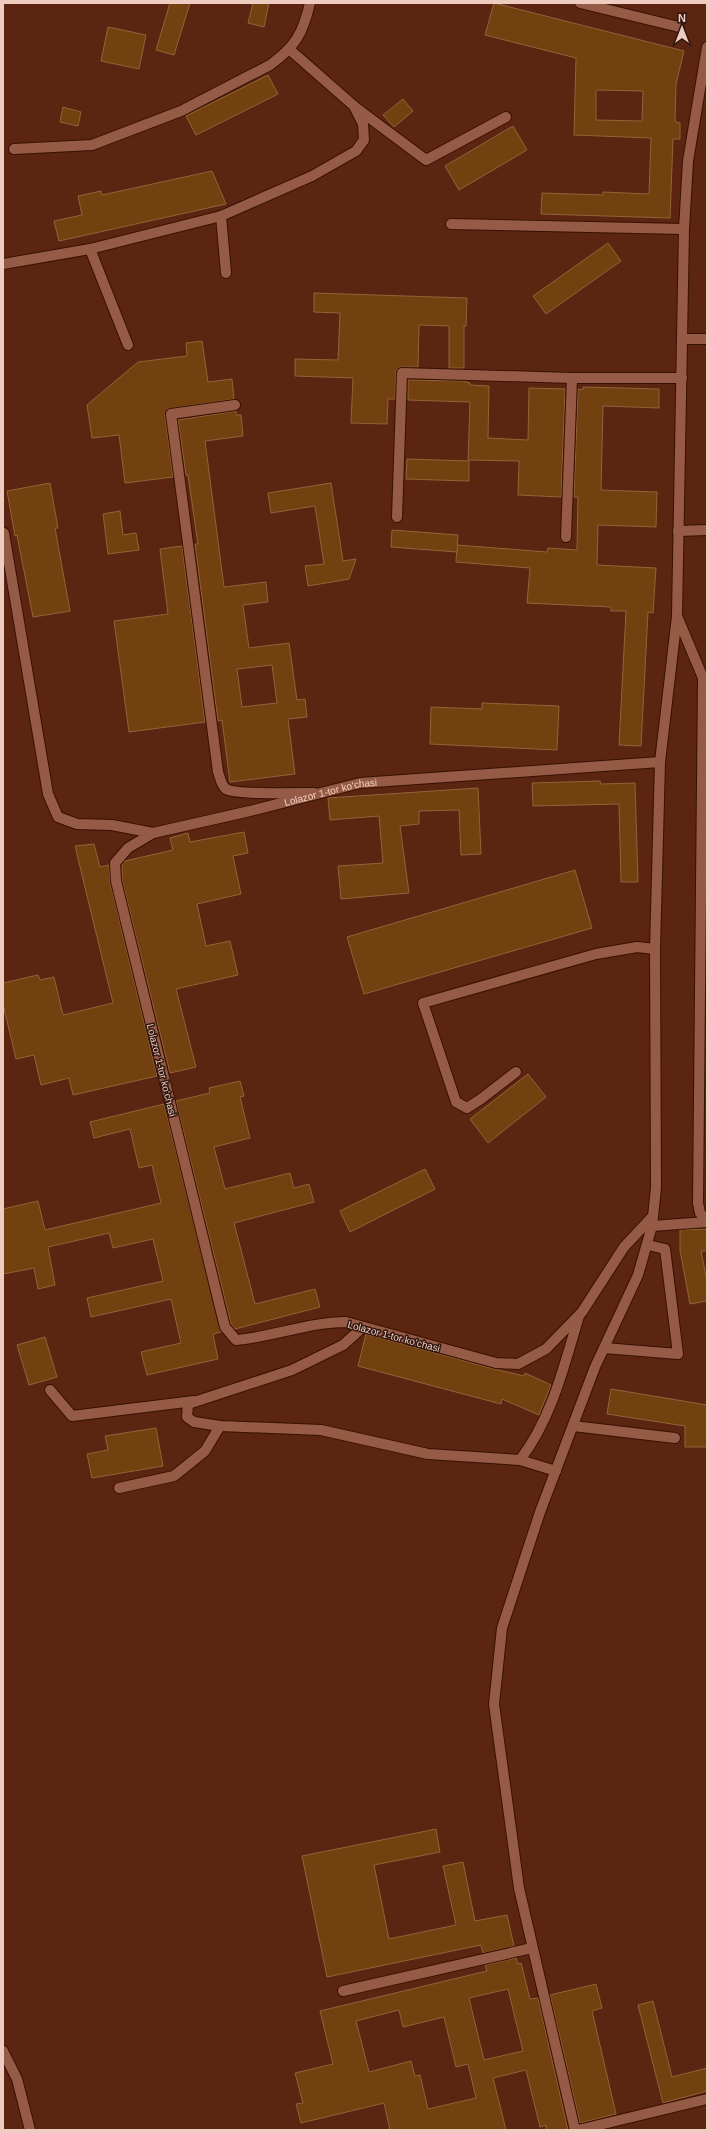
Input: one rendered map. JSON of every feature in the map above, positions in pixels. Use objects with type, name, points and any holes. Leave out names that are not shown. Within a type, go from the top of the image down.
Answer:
[{"type":"street","points":[[14,149],[92,145],[181,111],[270,65],[289,49],[304,29],[310,3]]},
{"type":"street","points":[[580,3],[679,27]]},
{"type":"street","points":[[575,2130],[519,1888],[494,1704],[502,1628],[540,1512],[604,1348],[638,1275],[648,1245],[653,1221],[656,1188],[655,949],[660,762],[677,616],[684,229],[688,161],[707,47]]},
{"type":"street","points":[[289,49],[354,106],[426,160],[506,117]]},
{"type":"street","points":[[3,264],[90,249],[221,216],[312,176],[356,151],[364,140],[363,124],[354,106]]},
{"type":"street","points":[[221,216],[226,273]]},
{"type":"street","points":[[451,224],[684,229]]},
{"type":"street","points":[[90,249],[128,345]]},
{"type":"street","points":[[683,339],[707,339]]},
{"type":"street","points":[[397,517],[402,373],[572,378],[682,378]]},
{"type":"street","points":[[566,537],[572,378]]},
{"type":"street","points":[[235,405],[171,414],[218,772],[222,783],[227,789],[241,792],[314,793]]},
{"type":"street","points":[[678,531],[707,530]]},
{"type":"street","points":[[4,533],[48,794],[58,817],[77,824],[112,825],[153,833]]},
{"type":"street","points":[[677,616],[705,679],[704,1045],[698,1203],[700,1213],[707,1221]]},
{"type":"street","name":"Lolazor 1-tor ko‘chasi","points":[[653,1221],[624,1248],[579,1316],[546,1349],[518,1364],[496,1363],[346,1322],[326,1322],[256,1338],[236,1340],[225,1327],[116,881],[115,863],[128,848],[153,833],[250,812],[314,793],[360,783],[660,762]]},
{"type":"street","points":[[516,1072],[467,1108],[456,1102],[423,1003],[596,954],[637,947],[655,949]]},
{"type":"street","points":[[653,1221],[707,1221]]},
{"type":"street","points":[[604,1348],[678,1354],[665,1249],[648,1245]]},
{"type":"street","points":[[520,1460],[534,1441],[558,1389],[579,1316]]},
{"type":"street","points":[[363,1327],[343,1345],[292,1370],[188,1404],[187,1417],[194,1422],[220,1426],[322,1430],[428,1454],[520,1460],[556,1471]]},
{"type":"street","points":[[50,1390],[72,1416],[194,1401]]},
{"type":"street","points":[[119,1488],[174,1476],[205,1451],[220,1426]]},
{"type":"street","points":[[573,1426],[675,1438]]},
{"type":"street","points":[[343,1990],[532,1948]]},
{"type":"street","points":[[3,2051],[17,2079],[30,2130]]},
{"type":"street","points":[[578,2130],[707,2099]]},
{"type":"building","points":[[170,3],[190,3],[174,55],[156,50]]},
{"type":"building","points":[[253,3],[269,3],[264,27],[248,23]]},
{"type":"building","points":[[494,3],[684,51],[676,84],[675,122],[680,123],[680,139],[673,139],[670,218],[541,214],[542,193],[603,195],[603,192],[649,194],[651,138],[574,135],[576,58],[485,35]],"holes":[[[596,90],[643,91],[642,121],[596,120]]]},
{"type":"building","points":[[108,27],[146,35],[139,69],[101,61]]},
{"type":"building","points":[[268,75],[278,94],[196,135],[186,116]]},
{"type":"building","points":[[403,99],[413,111],[394,127],[383,115]]},
{"type":"building","points":[[63,107],[81,112],[78,126],[60,122]]},
{"type":"building","points":[[513,126],[527,150],[459,190],[445,166]]},
{"type":"building","points":[[212,171],[226,204],[59,241],[54,221],[82,215],[78,196],[101,191],[102,195]]},
{"type":"building","points":[[608,243],[621,261],[546,314],[533,296]]},
{"type":"building","points":[[314,293],[467,298],[466,326],[464,326],[464,368],[449,368],[449,326],[419,325],[418,367],[402,367],[396,370],[395,399],[388,399],[387,424],[351,423],[353,378],[295,376],[295,359],[338,360],[340,313],[314,312]]},
{"type":"building","points":[[202,341],[208,382],[232,379],[234,399],[167,409],[165,415],[173,477],[125,483],[119,435],[92,438],[87,405],[138,362],[187,356],[186,343]]},
{"type":"building","points":[[408,380],[464,381],[470,383],[470,385],[489,386],[488,438],[528,440],[529,388],[565,389],[561,497],[518,495],[519,461],[468,460],[470,402],[408,400]]},
{"type":"building","points":[[583,387],[659,389],[659,408],[603,406],[601,490],[657,492],[656,527],[598,525],[597,565],[656,568],[653,613],[648,612],[641,746],[619,745],[626,611],[611,611],[611,607],[527,603],[530,568],[456,562],[457,545],[547,552],[548,548],[577,550],[578,497],[574,497],[578,389],[583,390]]},
{"type":"building","points":[[236,411],[236,415],[241,415],[243,436],[205,441],[224,587],[266,582],[268,602],[243,605],[249,648],[289,643],[297,700],[305,699],[307,717],[288,719],[295,774],[230,782],[222,720],[218,721],[195,544],[198,544],[178,420]],"holes":[[[272,665],[277,703],[242,707],[237,669]]]},
{"type":"building","points":[[407,459],[469,461],[469,481],[406,479]]},
{"type":"building","points":[[50,483],[58,528],[55,528],[70,611],[33,617],[17,535],[15,536],[7,491]]},
{"type":"building","points":[[331,483],[343,561],[356,559],[349,579],[308,586],[305,566],[324,564],[315,506],[271,513],[268,493]]},
{"type":"building","points":[[120,511],[123,535],[136,533],[139,550],[108,554],[103,514]]},
{"type":"building","points":[[392,530],[458,535],[457,552],[391,547]]},
{"type":"building","points":[[182,546],[205,722],[129,732],[114,621],[168,614],[160,549]]},
{"type":"building","points":[[482,703],[559,706],[557,750],[430,744],[431,707],[482,709]]},
{"type":"building","points":[[600,781],[601,784],[635,783],[638,882],[621,882],[619,804],[533,806],[532,783]]},
{"type":"building","points":[[478,788],[481,854],[461,855],[459,810],[419,811],[419,824],[400,826],[409,893],[341,899],[338,866],[383,863],[379,816],[330,820],[328,798]]},
{"type":"building","points":[[244,832],[248,853],[233,856],[241,894],[197,904],[206,946],[230,941],[238,975],[176,989],[196,1067],[170,1073],[122,880],[122,865],[125,861],[173,850],[170,838],[188,833],[190,842]]},
{"type":"building","points":[[94,844],[100,867],[109,865],[110,882],[157,1076],[73,1095],[69,1078],[41,1085],[34,1055],[16,1059],[3,1004],[3,983],[38,975],[40,980],[54,977],[63,1015],[113,1003],[75,846]]},
{"type":"building","points":[[575,870],[592,928],[364,994],[347,937]]},
{"type":"building","points":[[528,1074],[546,1097],[488,1143],[470,1119]]},
{"type":"building","points":[[240,1081],[244,1096],[240,1097],[250,1138],[214,1147],[225,1189],[290,1173],[294,1188],[309,1184],[314,1202],[234,1223],[255,1304],[315,1289],[320,1307],[235,1329],[231,1324],[176,1101],[210,1093],[209,1088]]},
{"type":"building","points":[[164,1104],[221,1332],[213,1334],[218,1359],[147,1375],[141,1352],[181,1343],[171,1299],[91,1317],[87,1298],[163,1281],[153,1239],[113,1248],[109,1233],[48,1247],[55,1285],[38,1289],[34,1268],[3,1274],[3,1209],[38,1201],[45,1230],[161,1203],[152,1165],[139,1168],[130,1129],[94,1138],[90,1122]]},
{"type":"building","points":[[425,1169],[435,1189],[350,1232],[340,1211]]},
{"type":"building","points":[[707,1229],[707,1251],[701,1251],[707,1281],[707,1301],[690,1304],[680,1250],[680,1230]]},
{"type":"building","points":[[366,1334],[494,1369],[524,1376],[525,1373],[551,1385],[539,1415],[502,1399],[501,1404],[358,1366]]},
{"type":"building","points":[[45,1337],[57,1377],[29,1385],[17,1345]]},
{"type":"building","points":[[611,1389],[707,1405],[707,1447],[685,1447],[685,1426],[607,1414]]},
{"type":"building","points":[[156,1428],[163,1466],[92,1478],[87,1454],[108,1450],[105,1436]]},
{"type":"building","points":[[436,1829],[440,1852],[374,1865],[389,1939],[456,1925],[443,1866],[463,1862],[475,1921],[507,1915],[514,1946],[483,1953],[481,1945],[327,1977],[302,1856]]},
{"type":"building","points":[[516,1958],[518,1964],[521,1963],[530,1999],[538,1998],[568,2130],[546,2130],[546,2125],[540,2127],[526,2070],[493,2078],[506,2130],[390,2130],[384,2103],[301,2123],[296,2104],[303,2103],[295,2073],[333,2064],[320,2011],[487,1971],[485,1965]],"holes":[[[508,1989],[523,2051],[484,2060],[469,1998]],[[399,2010],[403,2027],[444,2017],[456,2067],[468,2064],[476,2098],[428,2109],[420,2075],[415,2076],[411,2061],[369,2072],[356,2021]]]},
{"type":"building","points":[[596,1984],[602,2008],[592,2011],[616,2114],[580,2123],[550,1995]]},
{"type":"building","points":[[653,2001],[672,2077],[707,2068],[707,2091],[663,2103],[638,2005]]}]
